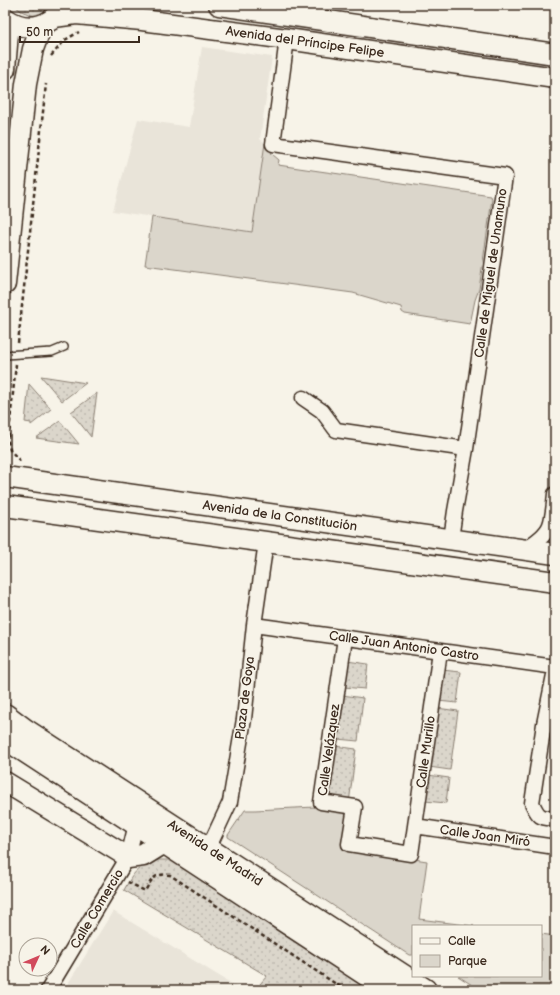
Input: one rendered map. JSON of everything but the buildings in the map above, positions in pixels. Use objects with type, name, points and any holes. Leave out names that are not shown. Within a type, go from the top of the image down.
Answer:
[{"type":"main road","name":"Avenida de Madrid","points":[[5,715],[25,730],[425,990]]},
{"type":"main road","name":"Avenida de Madrid","points":[[5,738],[390,990]]},
{"type":"main road","points":[[128,857],[143,854],[164,842]]},
{"type":"street","name":"Avenida del Príncipe Felipe","points":[[219,5],[555,54]]},
{"type":"street","name":"Avenida del Príncipe Felipe","points":[[7,19],[16,25],[25,27],[33,27],[53,16],[76,14],[150,21],[287,39],[555,78]]},
{"type":"street","points":[[5,284],[26,84],[33,49],[53,16]]},
{"type":"street","points":[[5,69],[7,19]]},
{"type":"street","name":"Calle de Miguel de Unamuno","points":[[287,39],[273,144],[505,176],[466,449],[451,539]]},
{"type":"street","points":[[303,398],[322,411],[336,430],[466,449]]},
{"type":"street","name":"Avenida de la Constitución","points":[[5,477],[555,554]]},
{"type":"street","points":[[523,550],[540,538],[550,524],[555,494]]},
{"type":"street","name":"Avenida de la Constitución","points":[[5,506],[554,583]]},
{"type":"street","name":"Plaza de Goya","points":[[208,848],[230,802],[244,719],[254,625],[266,542]]},
{"type":"street","name":"Calle Juan Antonio Castro","points":[[254,625],[555,667]]},
{"type":"street","name":"Calle Velázquez","points":[[345,638],[321,802],[355,807],[349,844],[411,854]]},
{"type":"street","name":"Calle Murillo","points":[[411,854],[440,651]]},
{"type":"street","points":[[555,670],[544,724],[532,803],[540,817],[555,818]]},
{"type":"street","points":[[5,782],[128,857]]},
{"type":"street","name":"Calle Comercio","points":[[48,990],[128,857],[136,824]]},
{"type":"street","name":"Calle Joan Miró","points":[[415,826],[555,847]]},
{"type":"lane","points":[[5,355],[52,352],[64,347]]},
{"type":"path","points":[[50,58],[52,53],[65,40],[79,32],[85,31]]},
{"type":"path","points":[[21,461],[10,450],[8,441],[46,78]]},
{"type":"path","points":[[128,882],[145,891],[153,878],[161,874],[170,875],[345,990]]},
{"type":"shaded area","points":[[202,47],[272,57],[260,139],[265,143],[252,232],[113,211],[138,119],[189,127]]},
{"type":"shaded area","points":[[113,911],[242,990],[64,990]]},
{"type":"green space","points":[[14,5],[54,5],[53,8],[39,16],[21,11]]},
{"type":"green space","points":[[265,143],[272,154],[279,160],[278,165],[491,196],[492,199],[479,289],[470,324],[405,314],[402,312],[401,307],[353,293],[145,265],[152,217],[252,232]]},
{"type":"green space","points":[[41,376],[86,383],[62,401]]},
{"type":"green space","points":[[29,384],[51,409],[31,425],[31,423],[25,422]]},
{"type":"green space","points":[[97,393],[91,437],[71,412]]},
{"type":"green space","points":[[60,421],[79,444],[36,438]]},
{"type":"green space","points":[[347,661],[368,664],[365,689],[344,687]]},
{"type":"green space","points":[[442,670],[461,672],[457,703],[438,701]]},
{"type":"green space","points":[[342,695],[363,698],[358,741],[337,739]]},
{"type":"green space","points":[[437,708],[458,711],[450,770],[429,767]]},
{"type":"green space","points":[[335,746],[356,749],[349,803],[328,800]]},
{"type":"green space","points":[[428,775],[449,778],[446,803],[425,801]]},
{"type":"green space","points":[[315,807],[347,811],[343,848],[427,861],[419,919],[466,925],[412,925],[412,955],[409,955],[228,837],[245,810]]},
{"type":"green space","points":[[156,860],[168,860],[179,863],[373,990],[270,990],[260,984],[267,976],[124,890],[136,871]]},
{"type":"green space","points":[[542,934],[555,936],[555,990],[480,990],[460,977],[542,977]]}]
